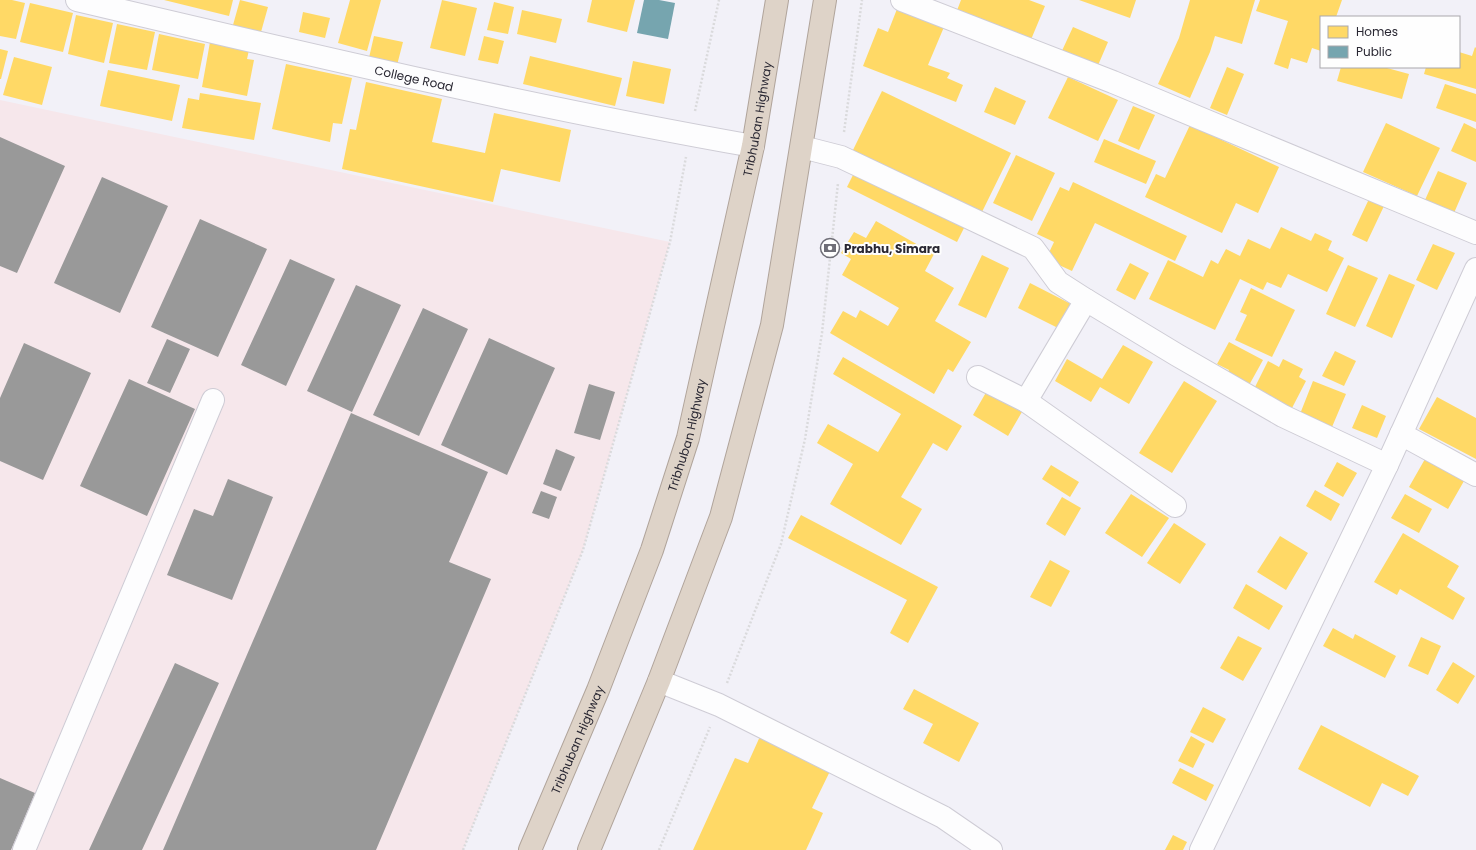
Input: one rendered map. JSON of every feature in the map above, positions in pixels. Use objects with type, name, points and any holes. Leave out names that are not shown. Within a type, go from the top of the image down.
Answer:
[{"type":"highway","name":"Tribhuban Highway","points":[[530,850],[598,690],[652,550],[688,438],[753,146],[777,0]]},
{"type":"highway","points":[[589,850],[659,681],[723,510],[772,325],[826,0]]},
{"type":"street","name":"College Road","points":[[77,0],[252,42],[533,104],[753,146]]},
{"type":"street","points":[[902,0],[1113,82],[1476,233]]},
{"type":"street","points":[[802,147],[841,157],[1033,248],[1058,282],[1086,300],[1177,355],[1283,416],[1387,465]]},
{"type":"street","points":[[1201,850],[1387,465],[1476,269]]},
{"type":"street","points":[[1026,401],[1086,300]]},
{"type":"street","points":[[978,377],[1026,401],[1176,506]]},
{"type":"street","points":[[24,850],[213,400]]},
{"type":"street","points":[[1401,434],[1476,475]]},
{"type":"street","points":[[659,681],[719,705],[943,817],[991,850]]},
{"type":"path","points":[[463,850],[583,550],[670,242],[690,135],[719,0]]},
{"type":"path","points":[[659,850],[719,705],[781,544],[805,439],[822,333],[841,157],[862,0]]},
{"type":"shaded area","points":[[0,100],[670,242],[583,550],[463,850],[0,850]]},
{"type":"building: Homes","points":[[0,0],[12,0],[25,3],[16,39],[0,36]]},
{"type":"building: Homes","points":[[164,0],[233,0],[229,16]]},
{"type":"building: Homes","points":[[240,0],[268,7],[261,32],[233,25]]},
{"type":"building: Homes","points":[[350,0],[381,0],[367,51],[338,43]]},
{"type":"building: Homes","points":[[442,0],[477,8],[465,56],[430,48]]},
{"type":"building: Homes","points":[[592,0],[635,0],[627,32],[587,22]]},
{"type":"building: Homes","points":[[961,0],[1029,0],[1045,6],[1030,42],[956,13]]},
{"type":"building: Homes","points":[[1079,0],[1136,0],[1130,18]]},
{"type":"building: Homes","points":[[1190,0],[1255,0],[1242,44],[1215,36],[1210,52],[1190,98],[1158,84],[1179,38]]},
{"type":"building: Homes","points":[[1260,0],[1342,0],[1336,16],[1320,16],[1320,51],[1312,48],[1307,63],[1291,58],[1288,69],[1274,64],[1288,21],[1256,11]]},
{"type":"building: Homes","points":[[494,2],[514,7],[508,34],[487,30]]},
{"type":"building: Homes","points":[[30,3],[73,13],[63,52],[20,42]]},
{"type":"building: Homes","points":[[897,9],[944,27],[928,65],[950,73],[947,78],[963,85],[956,102],[863,66],[878,28],[888,32]]},
{"type":"building: Homes","points":[[522,10],[562,19],[556,43],[517,34]]},
{"type":"building: Homes","points":[[303,12],[330,18],[325,38],[299,32]]},
{"type":"building: Homes","points":[[76,15],[113,23],[104,63],[68,54]]},
{"type":"building: Homes","points":[[117,24],[155,32],[147,70],[109,63]]},
{"type":"building: Homes","points":[[1073,27],[1108,42],[1096,70],[1060,55]]},
{"type":"building: Homes","points":[[159,34],[205,44],[198,79],[152,70]]},
{"type":"building: Homes","points":[[374,36],[403,42],[396,69],[368,62]]},
{"type":"building: Homes","points":[[484,36],[504,41],[498,64],[478,60]]},
{"type":"building: Homes","points":[[210,42],[249,50],[247,59],[254,60],[247,96],[202,87]]},
{"type":"building: Homes","points":[[1475,47],[1476,89],[1424,74],[1426,68],[1460,68],[1460,52],[1472,56]]},
{"type":"building: Homes","points":[[0,49],[8,51],[1,79],[0,79]]},
{"type":"building: Homes","points":[[530,56],[622,78],[615,106],[523,84]]},
{"type":"building: Homes","points":[[14,57],[52,67],[42,105],[3,95]]},
{"type":"building: Homes","points":[[633,61],[671,69],[664,104],[626,96]]},
{"type":"building: Homes","points":[[286,64],[352,78],[342,124],[333,123],[330,142],[272,129]]},
{"type":"building: Homes","points":[[1227,67],[1244,74],[1227,115],[1210,108]]},
{"type":"building: Homes","points":[[1341,68],[1387,68],[1409,74],[1402,99],[1337,81]]},
{"type":"building: Homes","points":[[108,70],[180,85],[172,121],[100,106]]},
{"type":"building: Homes","points":[[1068,77],[1118,100],[1098,141],[1048,118]]},
{"type":"building: Homes","points":[[366,82],[442,99],[432,142],[485,153],[494,113],[571,130],[560,182],[501,169],[493,202],[342,169],[350,129],[356,130]]},
{"type":"building: Homes","points":[[1445,84],[1476,94],[1476,122],[1436,108]]},
{"type":"building: Homes","points":[[995,87],[1026,101],[1015,125],[984,112]]},
{"type":"building: Homes","points":[[882,91],[1011,153],[981,214],[852,152]]},
{"type":"building: Homes","points":[[200,93],[261,103],[254,140],[182,128],[188,98],[199,100]]},
{"type":"building: Homes","points":[[1133,106],[1155,115],[1139,150],[1118,141]]},
{"type":"building: Homes","points":[[1386,123],[1440,148],[1417,196],[1363,172]]},
{"type":"building: Homes","points":[[1464,123],[1476,129],[1476,162],[1451,151]]},
{"type":"building: Homes","points":[[1190,125],[1279,167],[1258,213],[1236,203],[1222,233],[1145,197],[1156,174],[1165,178]]},
{"type":"building: Homes","points":[[1104,139],[1156,161],[1146,184],[1094,162]]},
{"type":"building: Homes","points":[[1016,155],[1055,173],[1032,221],[993,203]]},
{"type":"building: Homes","points":[[856,169],[966,224],[957,242],[847,187]]},
{"type":"building: Homes","points":[[1438,171],[1467,183],[1454,213],[1425,200]]},
{"type":"building: Homes","points":[[1073,182],[1187,236],[1175,261],[1095,223],[1072,271],[1046,259],[1054,242],[1037,234],[1060,187],[1069,191]]},
{"type":"building: Homes","points":[[1369,199],[1384,206],[1367,242],[1352,235]]},
{"type":"building: Homes","points":[[876,221],[934,254],[925,271],[954,288],[935,321],[971,342],[953,372],[948,369],[934,394],[830,333],[843,311],[856,318],[860,310],[888,326],[899,308],[842,275],[851,259],[841,253],[854,232],[866,238]]},
{"type":"building: Homes","points":[[1281,227],[1311,241],[1315,233],[1332,241],[1328,250],[1344,258],[1327,292],[1288,274],[1281,288],[1267,282],[1263,290],[1240,279],[1215,330],[1149,299],[1168,260],[1203,277],[1211,260],[1218,264],[1226,249],[1240,256],[1248,239],[1270,249]]},
{"type":"building: Homes","points":[[1433,244],[1455,253],[1437,290],[1416,280]]},
{"type":"building: Homes","points":[[982,255],[1009,268],[986,318],[958,305]]},
{"type":"building: Homes","points":[[1130,263],[1149,273],[1135,300],[1116,290]]},
{"type":"building: Homes","points":[[1348,265],[1378,278],[1355,327],[1326,314]]},
{"type":"building: Homes","points":[[1389,274],[1415,285],[1392,338],[1366,326]]},
{"type":"building: Homes","points":[[1030,283],[1071,304],[1058,328],[1018,308]]},
{"type":"building: Homes","points":[[1251,288],[1295,310],[1272,357],[1235,340],[1247,315],[1240,312]]},
{"type":"building: Homes","points":[[1229,342],[1263,360],[1248,387],[1226,376],[1229,370],[1217,364]]},
{"type":"building: Homes","points":[[1123,345],[1153,362],[1129,404],[1100,387],[1091,402],[1055,381],[1067,359],[1102,379]]},
{"type":"building: Homes","points":[[1335,351],[1356,361],[1344,386],[1322,376]]},
{"type":"building: Homes","points":[[843,357],[962,426],[947,451],[933,443],[901,497],[922,509],[901,545],[830,504],[853,464],[817,443],[828,424],[878,452],[901,414],[833,374]]},
{"type":"building: Homes","points":[[1283,359],[1303,369],[1299,377],[1306,381],[1292,408],[1254,389],[1268,361],[1279,367]]},
{"type":"building: Homes","points":[[1184,381],[1217,401],[1172,473],[1139,453]]},
{"type":"building: Homes","points":[[1313,381],[1346,394],[1332,427],[1300,414]]},
{"type":"building: Homes","points":[[988,389],[1023,410],[1008,436],[973,415]]},
{"type":"building: Homes","points":[[1437,397],[1476,418],[1476,459],[1419,429]]},
{"type":"building: Homes","points":[[1362,405],[1386,416],[1377,438],[1352,428]]},
{"type":"building: Homes","points":[[1429,452],[1468,474],[1448,509],[1409,487]]},
{"type":"building: Homes","points":[[1337,462],[1357,473],[1343,497],[1324,486]]},
{"type":"building: Homes","points":[[1051,465],[1079,482],[1070,497],[1042,479]]},
{"type":"building: Homes","points":[[1315,490],[1340,504],[1331,521],[1306,506]]},
{"type":"building: Homes","points":[[1131,494],[1169,518],[1142,557],[1105,533]]},
{"type":"building: Homes","points":[[1405,494],[1432,509],[1419,533],[1391,518]]},
{"type":"building: Homes","points":[[1062,497],[1081,508],[1065,536],[1046,524]]},
{"type":"building: Homes","points":[[801,515],[938,587],[908,643],[890,633],[907,600],[788,538]]},
{"type":"building: Homes","points":[[1174,523],[1206,544],[1180,584],[1147,563]]},
{"type":"building: Homes","points":[[1403,533],[1459,566],[1447,587],[1465,598],[1453,620],[1400,589],[1397,595],[1374,582]]},
{"type":"building: Homes","points":[[1280,536],[1308,553],[1286,590],[1257,572]]},
{"type":"building: Homes","points":[[1050,560],[1070,571],[1051,607],[1030,597]]},
{"type":"building: Homes","points":[[1246,584],[1283,606],[1269,630],[1233,608]]},
{"type":"building: Homes","points":[[1333,628],[1353,639],[1355,634],[1396,656],[1385,678],[1323,646]]},
{"type":"building: Homes","points":[[1238,636],[1262,648],[1243,681],[1220,668]]},
{"type":"building: Homes","points":[[1421,637],[1441,646],[1428,675],[1408,666]]},
{"type":"building: Homes","points":[[1453,662],[1475,676],[1458,704],[1436,690]]},
{"type":"building: Homes","points":[[914,689],[979,723],[959,762],[923,743],[933,724],[903,709]]},
{"type":"building: Homes","points":[[1203,707],[1226,719],[1213,743],[1190,732]]},
{"type":"building: Homes","points":[[1321,725],[1419,776],[1408,796],[1382,783],[1370,807],[1298,769]]},
{"type":"building: Homes","points":[[762,732],[833,765],[812,808],[823,813],[806,850],[693,850],[735,758],[748,763]]},
{"type":"building: Homes","points":[[1191,736],[1205,744],[1193,768],[1178,761]]},
{"type":"building: Homes","points":[[1180,768],[1214,785],[1206,801],[1172,783]]},
{"type":"building: Homes","points":[[1173,835],[1187,842],[1183,850],[1165,850]]},
{"type":"building: Public","points":[[644,0],[659,0],[675,3],[668,39],[637,33]]},
{"type":"building: Industry","points":[[0,137],[65,166],[17,273],[0,266]]},
{"type":"building: Industry","points":[[102,177],[168,206],[120,313],[54,283]]},
{"type":"building: Industry","points":[[200,219],[267,249],[218,357],[151,327]]},
{"type":"building: Industry","points":[[290,259],[335,279],[286,386],[241,365]]},
{"type":"building: Industry","points":[[356,285],[401,305],[352,412],[307,391]]},
{"type":"building: Industry","points":[[423,308],[468,329],[419,436],[373,415]]},
{"type":"building: Industry","points":[[489,338],[555,368],[507,475],[441,445]]},
{"type":"building: Industry","points":[[167,339],[190,349],[170,393],[147,383]]},
{"type":"building: Industry","points":[[24,343],[91,373],[43,480],[0,461],[0,398]]},
{"type":"building: Industry","points":[[129,379],[195,409],[147,516],[80,486]]},
{"type":"building: Industry","points":[[589,384],[615,392],[600,440],[574,433]]},
{"type":"building: Industry","points":[[351,413],[488,472],[449,562],[491,579],[376,850],[163,850]]},
{"type":"building: Industry","points":[[556,449],[575,457],[561,491],[543,484]]},
{"type":"building: Industry","points":[[228,479],[273,497],[232,600],[167,575],[194,509],[213,516]]},
{"type":"building: Industry","points":[[541,491],[557,497],[549,519],[532,513]]},
{"type":"building: Industry","points":[[175,663],[219,683],[142,850],[89,850]]},
{"type":"building: Industry","points":[[0,778],[35,793],[11,850],[0,850]]},
{"type":"place","name":"Prabhu, Simara","points":[[830,248]]}]
